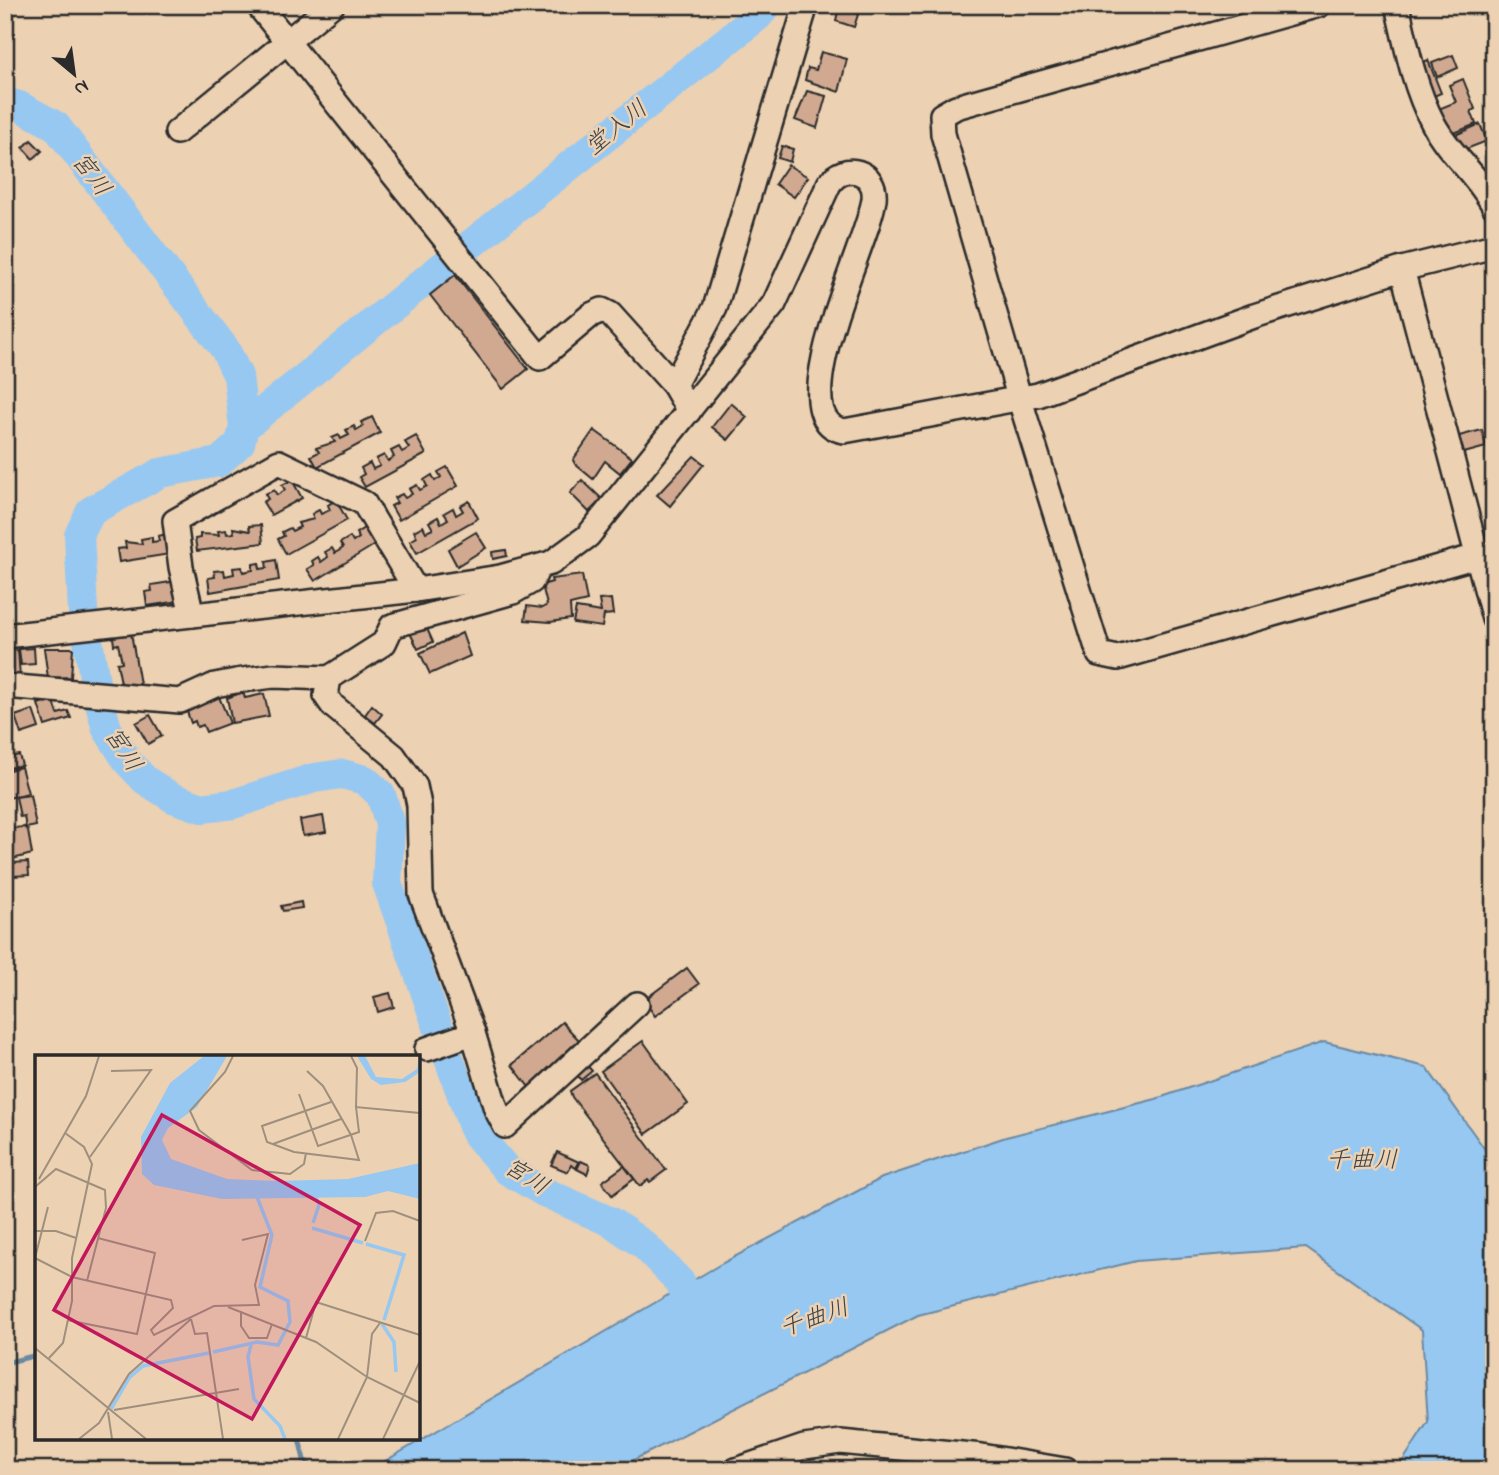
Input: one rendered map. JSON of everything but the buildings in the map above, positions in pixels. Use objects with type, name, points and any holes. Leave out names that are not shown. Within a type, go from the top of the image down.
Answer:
[{"type":"street","points":[[258,5],[540,358],[591,315],[601,310],[610,314],[674,384],[689,411]]},
{"type":"street","points":[[177,132],[332,5]]},
{"type":"street","points":[[674,384],[715,308],[806,5]]},
{"type":"street","points":[[1319,5],[956,107],[943,115],[943,134],[1020,400],[1093,643],[1099,654],[1106,658],[1118,658],[1477,556]]},
{"type":"street","points":[[1397,5],[1415,76],[1434,124],[1474,173],[1494,206]]},
{"type":"street","points":[[5,636],[416,590],[538,568],[564,555],[588,536],[774,304],[828,184],[839,173],[850,170],[869,178],[874,201],[824,355],[817,404],[827,424],[835,430],[853,432],[1020,400],[1059,388],[1213,329],[1402,269],[1494,246]]},
{"type":"street","points":[[1402,269],[1494,619]]},
{"type":"street","points":[[192,615],[181,567],[175,521],[279,462],[365,503],[416,590]]},
{"type":"street","points":[[5,687],[180,701],[215,685],[236,681],[273,676],[329,678],[384,643],[392,626],[513,592],[532,581],[538,568]]},
{"type":"street","points":[[377,595],[392,626]]},
{"type":"street","points":[[329,678],[326,696],[333,706],[394,756],[415,786],[419,805],[421,894],[465,1036],[505,1126],[637,1004]]},
{"type":"street","points":[[431,1047],[465,1036]]},
{"type":"street","points":[[736,1470],[804,1447],[840,1442],[982,1456],[1065,1470]]},
{"type":"water","name":"千曲川","points":[[1324,1042],[1426,1067],[1494,1162],[1494,1470],[1397,1470],[1428,1422],[1422,1330],[1306,1248],[1136,1261],[918,1315],[614,1470],[370,1470],[721,1264],[882,1178],[1006,1137],[1156,1099]]},
{"type":"waterway","name":"堂入川","points":[[465,249],[758,16],[767,5]]},
{"type":"waterway","name":"宮川","points":[[5,102],[19,106],[56,126],[225,349],[238,376],[244,427],[240,443],[219,462],[160,473],[91,511],[79,535],[83,611],[96,688],[107,729],[128,762],[145,780],[173,798],[202,808],[233,804],[314,778],[342,774],[365,780],[381,795],[390,824],[387,883],[475,1132],[507,1170],[544,1192],[611,1222],[644,1245],[681,1283],[694,1326]]},
{"type":"waterway","name":"堂入川","points":[[244,427],[443,266]]},
{"type":"waterway","points":[[5,1363],[35,1356]]},
{"type":"waterway","points":[[299,1440],[304,1460],[316,1470]]}]
